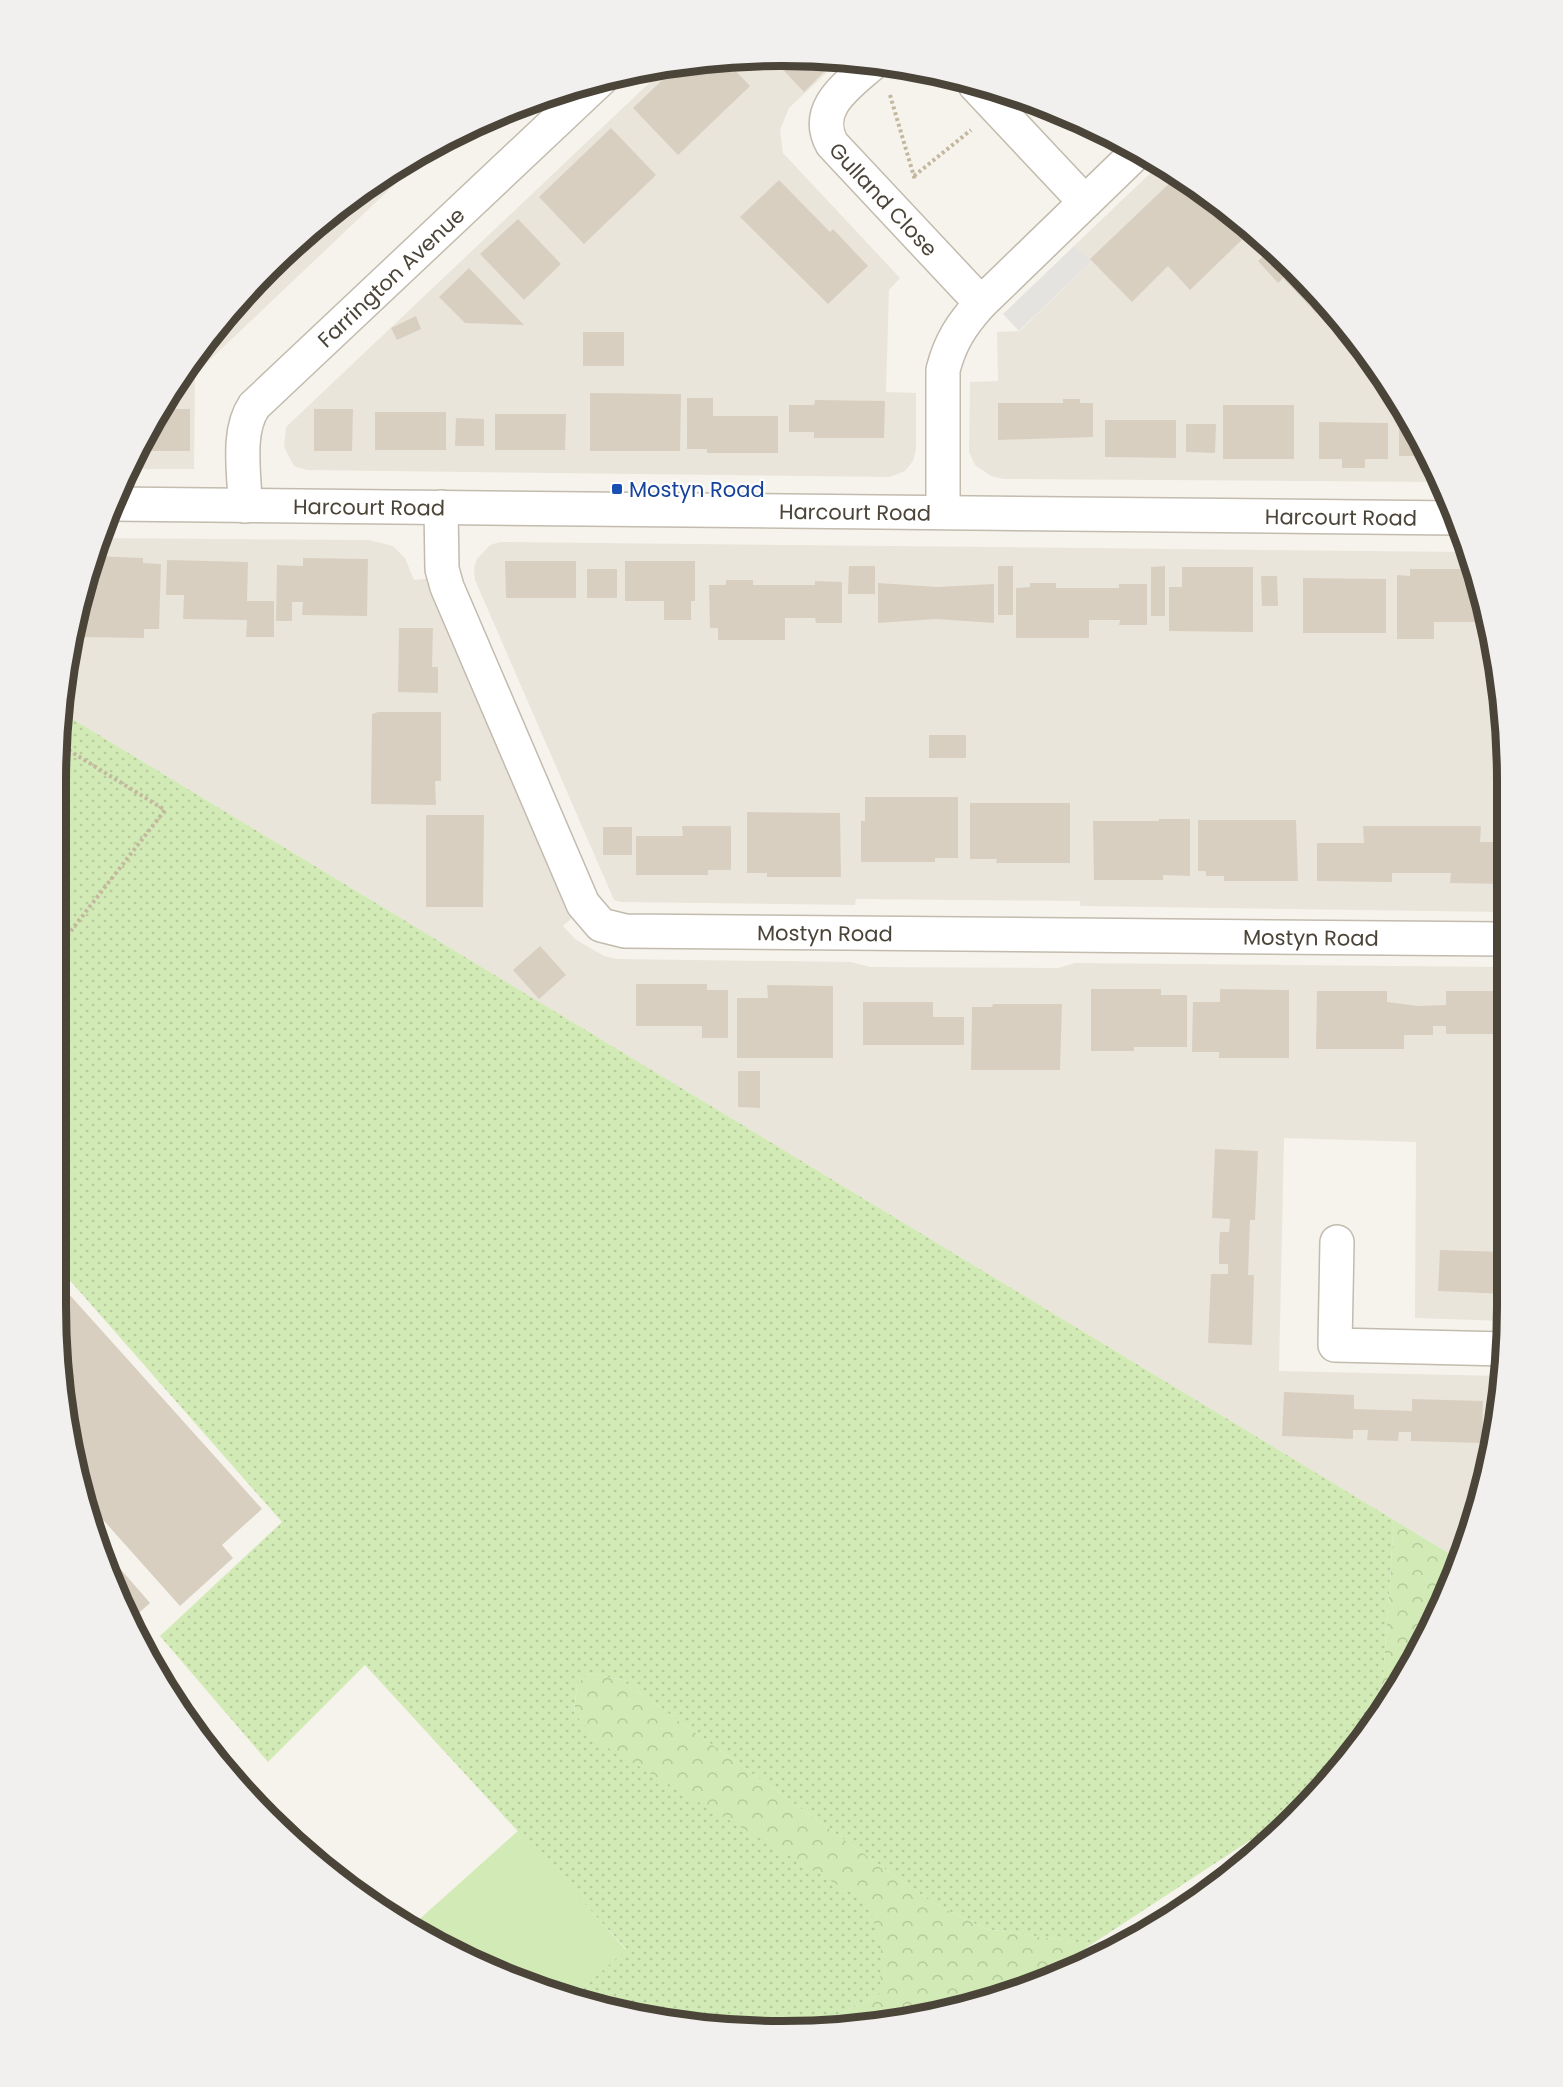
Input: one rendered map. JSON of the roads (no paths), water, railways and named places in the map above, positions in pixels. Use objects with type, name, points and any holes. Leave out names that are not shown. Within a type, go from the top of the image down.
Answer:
[{"type":"street","name":"Gulland Close","points":[[864,71],[832,100],[827,119],[827,134],[832,144],[981,303]]},
{"type":"street","name":"Farrington Avenue","points":[[245,506],[244,433],[247,416],[254,406],[586,93]]},
{"type":"street","points":[[985,96],[1085,202]]},
{"type":"street","points":[[943,512],[943,370],[959,328],[981,303],[1131,158]]},
{"type":"street","name":"Harcourt Road","points":[[122,504],[1447,518]]},
{"type":"street","name":"Mostyn Road","points":[[441,507],[442,569],[447,587],[583,904],[601,925],[625,931],[1497,939]]},
{"type":"street","points":[[1337,1242],[1335,1345],[1495,1348]]},
{"type":"place","name":"Mostyn Road","points":[[617,489]]}]
